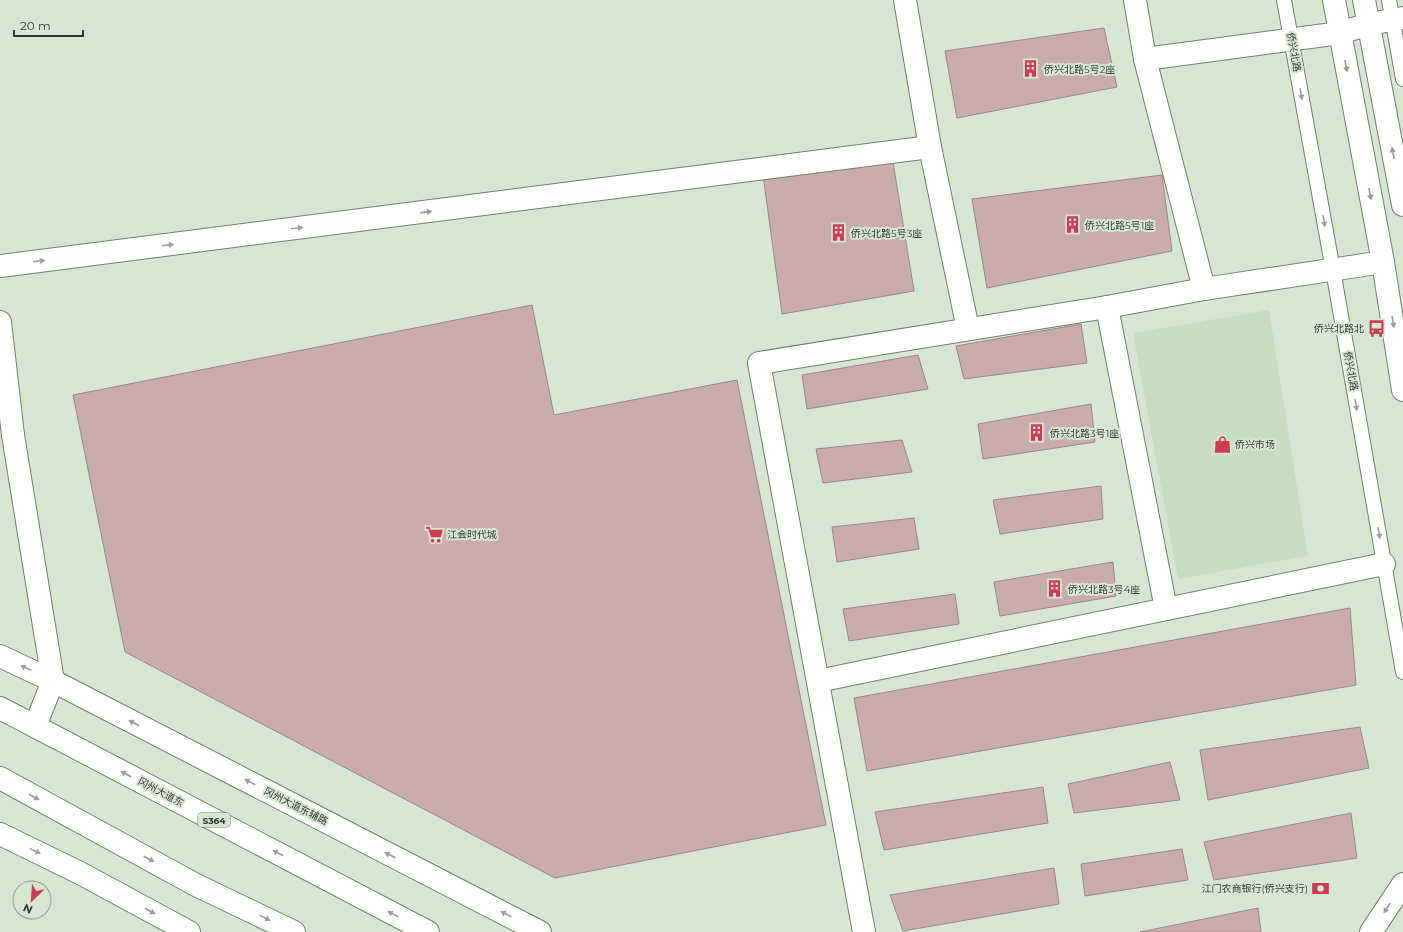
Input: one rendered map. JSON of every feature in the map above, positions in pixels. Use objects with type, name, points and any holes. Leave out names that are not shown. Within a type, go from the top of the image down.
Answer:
[{"type":"street","points":[[904,0],[930,147],[968,329]]},
{"type":"street","points":[[1135,0],[1145,59],[1204,289]]},
{"type":"street","points":[[1334,0],[1383,262],[1403,390]]},
{"type":"street","points":[[1364,0],[1403,205]]},
{"type":"street","points":[[1145,59],[1340,33],[1369,24],[1395,12]]},
{"type":"street","points":[[0,266],[930,147]]},
{"type":"street","points":[[864,932],[759,363],[1204,289],[1383,262]]},
{"type":"street","points":[[1107,306],[1166,609]]},
{"type":"street","points":[[0,322],[13,435],[53,681],[34,726]]},
{"type":"street","points":[[818,681],[1384,564]]},
{"type":"street","name":"冈州大道东辅路","points":[[0,656],[53,681],[540,932]]},
{"type":"street","name":"冈州大道东","points":[[0,708],[428,932]]},
{"type":"street","points":[[0,778],[196,885],[294,932]]},
{"type":"street","points":[[0,834],[80,873],[189,932]]},
{"type":"street","points":[[1370,932],[1403,884]]},
{"type":"lane","name":"侨兴北路","points":[[1284,0],[1403,672]]},
{"type":"lane","points":[[1395,12],[1403,79]]},
{"type":"shaded area","name":"侨兴市场","points":[[1269,310],[1308,556],[1178,579],[1133,333]]},
{"type":"building","name":"侨兴北路5号2座","points":[[1104,28],[1117,87],[957,118],[945,51]]},
{"type":"building","name":"侨兴北路5号3座","points":[[892,156],[914,291],[782,314],[763,175]]},
{"type":"building","name":"侨兴北路5号1座","points":[[1162,175],[1172,251],[987,288],[972,199]]},
{"type":"building","name":"江会时代城","points":[[532,305],[554,415],[737,380],[826,825],[555,878],[125,652],[73,395]]},
{"type":"building","points":[[1081,324],[1087,363],[964,379],[956,346]]},
{"type":"building","points":[[918,355],[928,389],[807,409],[802,375]]},
{"type":"building","name":"侨兴北路3号1座","points":[[1091,404],[1095,442],[983,459],[978,424]]},
{"type":"building","points":[[902,440],[912,472],[823,483],[816,449]]},
{"type":"building","points":[[1101,486],[1103,519],[1000,534],[993,500]]},
{"type":"building","points":[[914,518],[919,549],[837,562],[832,527]]},
{"type":"building","name":"侨兴北路3号4座","points":[[1113,562],[1116,596],[1000,616],[994,582]]},
{"type":"building","points":[[955,594],[959,624],[849,641],[843,609]]},
{"type":"building","points":[[1350,608],[1356,685],[867,771],[854,698]]},
{"type":"building","points":[[1360,727],[1369,768],[1208,800],[1200,750]]},
{"type":"building","points":[[1170,762],[1180,800],[1074,813],[1068,784]]},
{"type":"building","points":[[1043,787],[1048,823],[884,850],[875,812]]},
{"type":"building","points":[[1351,813],[1357,858],[1214,880],[1204,842]]},
{"type":"building","points":[[1182,849],[1188,880],[1085,896],[1081,864]]},
{"type":"building","points":[[1054,868],[1059,904],[903,931],[890,895]]},
{"type":"building","points":[[1258,908],[1261,932],[1140,932]]},
{"type":"place","name":"侨兴北路5号2座","points":[[1031,69]]},
{"type":"place","name":"侨兴北路5号1座","points":[[1072,225]]},
{"type":"place","name":"侨兴北路5号3座","points":[[838,233]]},
{"type":"place","name":"侨兴北路北","points":[[1377,328]]},
{"type":"place","name":"侨兴北路3号1座","points":[[1037,433]]},
{"type":"place","name":"侨兴市场","points":[[1222,444]]},
{"type":"place","name":"江会时代城","points":[[434,534]]},
{"type":"place","name":"侨兴北路3号4座","points":[[1055,589]]},
{"type":"place","name":"江门农商银行(侨兴支行)","points":[[1321,888]]}]
